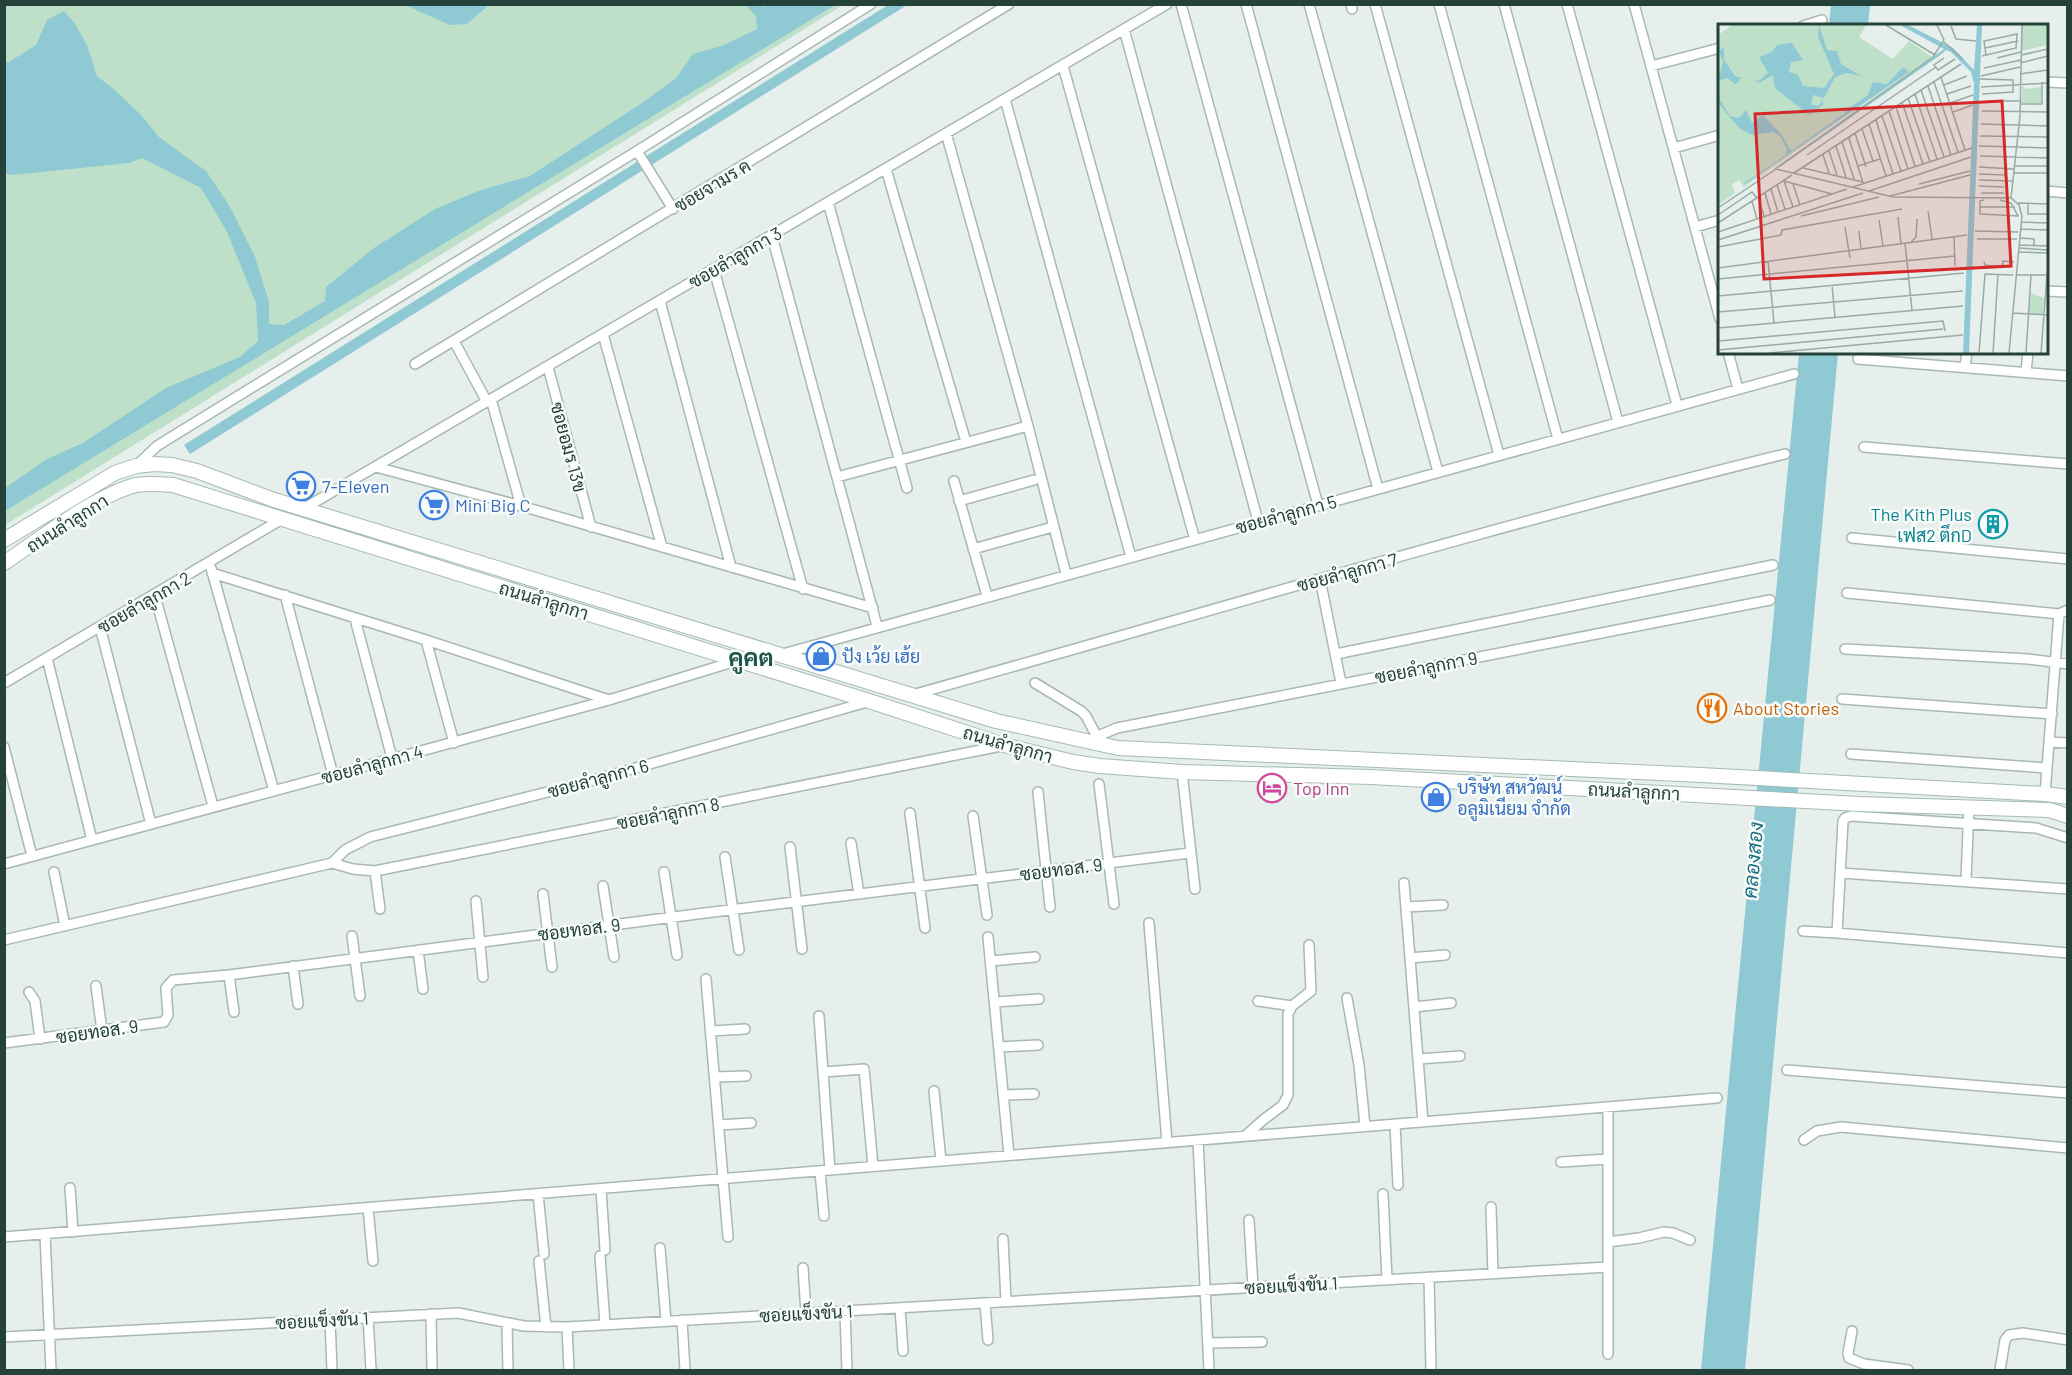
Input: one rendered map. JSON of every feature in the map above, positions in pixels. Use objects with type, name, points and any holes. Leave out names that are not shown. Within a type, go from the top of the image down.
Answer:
[{"type":"main road","name":"ถนนลำลูกกา","points":[[4,540],[115,473],[136,466],[172,465],[197,471],[303,509],[996,722],[1118,748],[1861,783],[2067,797]]},
{"type":"main road","name":"ถนนลำลูกกา","points":[[4,563],[109,496],[136,485],[158,483],[187,488],[1004,745],[1073,762],[1182,772],[1371,777],[1859,804],[2049,810],[2067,816]]},
{"type":"main road","points":[[1258,756],[1259,774]]},
{"type":"street","points":[[136,466],[157,446],[173,435],[640,155],[871,4]]},
{"type":"street","name":"ซอยจามร ค","points":[[415,364],[1009,4]]},
{"type":"street","name":"ซอยลำลูกกา 3","points":[[303,509],[1167,4]]},
{"type":"street","points":[[1181,4],[1318,505]]},
{"type":"street","points":[[1246,4],[1378,489]]},
{"type":"street","points":[[1309,4],[1438,472]]},
{"type":"street","points":[[1375,4],[1499,455]]},
{"type":"street","points":[[1439,4],[1558,440]]},
{"type":"street","points":[[1504,4],[1618,422]]},
{"type":"street","points":[[1568,4],[1677,405]]},
{"type":"street","points":[[1634,4],[1718,304]]},
{"type":"street","points":[[1809,24],[1822,20]]},
{"type":"street","points":[[1124,29],[1258,522]]},
{"type":"street","points":[[1651,66],[1718,48]]},
{"type":"street","points":[[1063,66],[1195,540]]},
{"type":"street","points":[[2048,82],[2067,83]]},
{"type":"street","points":[[1005,99],[1131,557]]},
{"type":"street","points":[[946,134],[1028,426],[1066,574]]},
{"type":"street","points":[[1674,148],[1718,135]]},
{"type":"street","points":[[640,155],[673,209]]},
{"type":"street","points":[[886,169],[966,442]]},
{"type":"street","points":[[2048,191],[2067,193]]},
{"type":"street","points":[[828,202],[907,488]]},
{"type":"street","points":[[1695,227],[1718,220]]},
{"type":"street","points":[[772,236],[877,626]]},
{"type":"street","points":[[714,270],[802,589]]},
{"type":"street","points":[[2048,291],[2067,292]]},
{"type":"street","points":[[660,301],[731,567]]},
{"type":"street","points":[[603,334],[662,547]]},
{"type":"street","points":[[454,341],[489,401],[521,506]]},
{"type":"street","points":[[1729,354],[1738,389]]},
{"type":"street","points":[[1965,367],[1967,354]]},
{"type":"street","points":[[2026,372],[2028,354]]},
{"type":"street","points":[[1858,359],[1904,357],[1965,367],[2067,376]]},
{"type":"street","name":"ซอยอมร 13ข","points":[[548,366],[591,527]]},
{"type":"street","name":"ซอยลำลูกกา 5","points":[[778,655],[1794,374]]},
{"type":"street","points":[[837,477],[1028,426]]},
{"type":"street","points":[[1864,447],[2067,464]]},
{"type":"street","name":"ซอยลำลูกกา 7","points":[[911,695],[1320,579],[1698,475],[1785,454]]},
{"type":"street","points":[[376,467],[521,506],[873,608]]},
{"type":"street","points":[[959,501],[1034,480]]},
{"type":"street","points":[[954,481],[987,596]]},
{"type":"street","name":"ซอยลำลูกกา 2","points":[[4,683],[282,519]]},
{"type":"street","points":[[973,549],[1049,528]]},
{"type":"street","points":[[1852,538],[2067,559]]},
{"type":"street","points":[[209,563],[274,791]]},
{"type":"street","points":[[1336,654],[1773,565]]},
{"type":"street","points":[[212,573],[609,700]]},
{"type":"street","points":[[1320,579],[1341,683]]},
{"type":"street","points":[[1847,592],[2063,612],[2055,663],[2045,794]]},
{"type":"street","points":[[285,595],[333,775]]},
{"type":"street","points":[[155,596],[213,806]]},
{"type":"street","name":"ซอยลำลูกกา 9","points":[[1084,742],[1117,728],[1770,600]]},
{"type":"street","points":[[355,619],[392,758]]},
{"type":"street","points":[[100,627],[151,824]]},
{"type":"street","points":[[426,640],[454,743]]},
{"type":"street","points":[[1845,649],[2067,664]]},
{"type":"street","points":[[47,658],[92,840]]},
{"type":"street","name":"ซอยลำลูกกา 4","points":[[4,864],[454,743],[738,661]]},
{"type":"street","points":[[1035,683],[1082,711],[1096,735]]},
{"type":"street","points":[[1842,699],[2052,714]]},
{"type":"street","name":"ซอยลำลูกกา 6","points":[[332,863],[345,850],[370,837],[583,783],[869,701]]},
{"type":"street","points":[[2050,742],[2067,743]]},
{"type":"street","name":"ซอยลำลูกกา 8","points":[[332,863],[375,872],[1004,745]]},
{"type":"street","points":[[4,747],[32,856]]},
{"type":"street","points":[[1851,754],[2047,768]]},
{"type":"street","points":[[1182,772],[1195,889]]},
{"type":"street","points":[[1099,784],[1114,904]]},
{"type":"street","points":[[1038,792],[1050,907]]},
{"type":"street","points":[[1966,881],[1969,806]]},
{"type":"street","points":[[910,813],[925,928]]},
{"type":"street","points":[[973,816],[987,915]]},
{"type":"street","points":[[1837,933],[1845,818],[1851,816],[2036,828],[2067,838]]},
{"type":"street","points":[[851,843],[859,894]]},
{"type":"street","points":[[790,847],[801,950]]},
{"type":"street","name":"ซอยทอส. 9","points":[[4,1043],[164,1022],[168,1015],[166,988],[173,980],[229,975],[671,917],[1190,853]]},
{"type":"street","points":[[725,857],[739,950]]},
{"type":"street","points":[[4,940],[332,863]]},
{"type":"street","points":[[54,872],[65,926]]},
{"type":"street","points":[[375,872],[380,909]]},
{"type":"street","points":[[664,872],[677,956]]},
{"type":"street","points":[[1841,873],[2067,889]]},
{"type":"street","points":[[1404,883],[1422,1122]]},
{"type":"street","points":[[603,886],[614,957]]},
{"type":"street","points":[[543,894],[552,967]]},
{"type":"street","points":[[476,901],[483,977]]},
{"type":"street","points":[[1406,907],[1443,905]]},
{"type":"street","points":[[1149,924],[1167,1142]]},
{"type":"street","points":[[1803,931],[2067,953]]},
{"type":"street","points":[[352,936],[360,996]]},
{"type":"street","points":[[988,937],[1009,1155]]},
{"type":"street","points":[[1245,1136],[1283,1105],[1288,1095],[1288,1014],[1292,1006],[1311,991],[1309,945]]},
{"type":"street","points":[[418,950],[423,988]]},
{"type":"street","points":[[1410,958],[1445,955]]},
{"type":"street","points":[[992,961],[1035,957]]},
{"type":"street","points":[[293,966],[298,1004]]},
{"type":"street","points":[[229,975],[234,1012]]},
{"type":"street","points":[[706,979],[728,1238]]},
{"type":"street","points":[[96,987],[102,1031]]},
{"type":"street","points":[[29,992],[36,1001],[40,1039]]},
{"type":"street","points":[[1347,998],[1359,1065],[1365,1126]]},
{"type":"street","points":[[995,1002],[1039,999]]},
{"type":"street","points":[[1258,1001],[1292,1006]]},
{"type":"street","points":[[1414,1007],[1451,1003]]},
{"type":"street","points":[[819,1016],[823,1072],[824,1216]]},
{"type":"street","points":[[711,1031],[745,1029]]},
{"type":"street","points":[[999,1047],[1038,1045]]},
{"type":"street","points":[[1419,1059],[1460,1056]]},
{"type":"street","points":[[823,1072],[864,1069],[873,1166]]},
{"type":"street","points":[[1787,1070],[2067,1093]]},
{"type":"street","points":[[715,1077],[746,1076]]},
{"type":"street","points":[[934,1091],[941,1161]]},
{"type":"street","points":[[1003,1095],[1034,1094]]},
{"type":"street","points":[[4,1237],[1717,1098]]},
{"type":"street","points":[[1608,1107],[1608,1354]]},
{"type":"street","points":[[718,1125],[751,1122]]},
{"type":"street","points":[[1395,1124],[1398,1185]]},
{"type":"street","points":[[1804,1140],[1817,1131],[1841,1127],[2067,1148]]},
{"type":"street","points":[[1198,1140],[1209,1371]]},
{"type":"street","points":[[1561,1162],[1608,1159]]},
{"type":"street","points":[[70,1188],[73,1232]]},
{"type":"street","points":[[601,1189],[605,1324]]},
{"type":"street","points":[[538,1194],[546,1327]]},
{"type":"street","points":[[1383,1194],[1387,1280]]},
{"type":"street","points":[[368,1208],[373,1261]]},
{"type":"street","points":[[1491,1208],[1493,1274]]},
{"type":"street","points":[[1249,1220],[1253,1287]]},
{"type":"street","points":[[1608,1242],[1664,1232],[1690,1240]]},
{"type":"street","points":[[45,1234],[51,1371]]},
{"type":"street","points":[[1003,1239],[1006,1302]]},
{"type":"street","points":[[660,1248],[666,1321]]},
{"type":"street","name":"ซอยแข็งขัน 1","points":[[4,1337],[458,1313],[507,1324],[567,1327],[1608,1267]]},
{"type":"street","points":[[803,1268],[806,1313]]},
{"type":"street","points":[[1429,1277],[1431,1370]]},
{"type":"street","points":[[985,1303],[988,1340]]},
{"type":"street","points":[[900,1308],[903,1351]]},
{"type":"street","points":[[845,1311],[847,1371]]},
{"type":"street","points":[[431,1314],[432,1370]]},
{"type":"street","points":[[368,1317],[370,1369]]},
{"type":"street","points":[[330,1320],[332,1371]]},
{"type":"street","points":[[682,1320],[685,1371]]},
{"type":"street","points":[[507,1324],[508,1371]]},
{"type":"street","points":[[567,1327],[569,1371]]},
{"type":"street","points":[[1852,1331],[1849,1358],[1864,1364],[1908,1371]]},
{"type":"street","points":[[2000,1371],[2004,1340],[2009,1335],[2023,1333],[2067,1340]]},
{"type":"street","points":[[1208,1343],[1262,1342]]},
{"type":"green space","points":[[5,5],[843,5],[5,525]]},
{"type":"water","points":[[405,5],[489,5],[467,24],[450,25]]},
{"type":"water","points":[[746,5],[763,7],[769,5],[835,5],[5,511],[5,488],[47,459],[83,443],[166,388],[240,357],[258,341],[256,303],[227,232],[201,188],[142,158],[129,163],[12,175],[5,173],[5,62],[9,62],[36,45],[47,20],[64,11],[75,24],[87,45],[97,76],[142,116],[159,137],[206,171],[229,205],[255,257],[269,302],[269,324],[284,325],[325,301],[326,287],[374,248],[435,209],[481,190],[530,176],[645,101],[676,78],[693,54],[724,45],[757,29],[756,16]]},
{"type":"water","points":[[888,5],[907,5],[190,454],[184,445]]},
{"type":"water","points":[[1831,5],[1870,5],[1868,24],[1829,24]]},
{"type":"water","name":"คลองสอง","points":[[1799,354],[1838,354],[1745,1370],[1701,1370]]},
{"type":"place","name":"7-Eleven","points":[[301,486]]},
{"type":"place","name":"Mini Big C","points":[[434,505]]},
{"type":"place","name":"The Kith Plus เฟส2 ตึกD","points":[[1993,524]]},
{"type":"place","name":"ปัง เว้ย เฮ้ย","points":[[821,656]]},
{"type":"place","name":"About Stories","points":[[1712,708]]},
{"type":"place","name":"Top Inn","points":[[1272,788]]},
{"type":"place","name":"บริษัท สหวัฒน์ อลูมิเนียม จำกัด","points":[[1436,797]]},
{"type":"district","name":"คูคต","points":[[751,656]]}]
